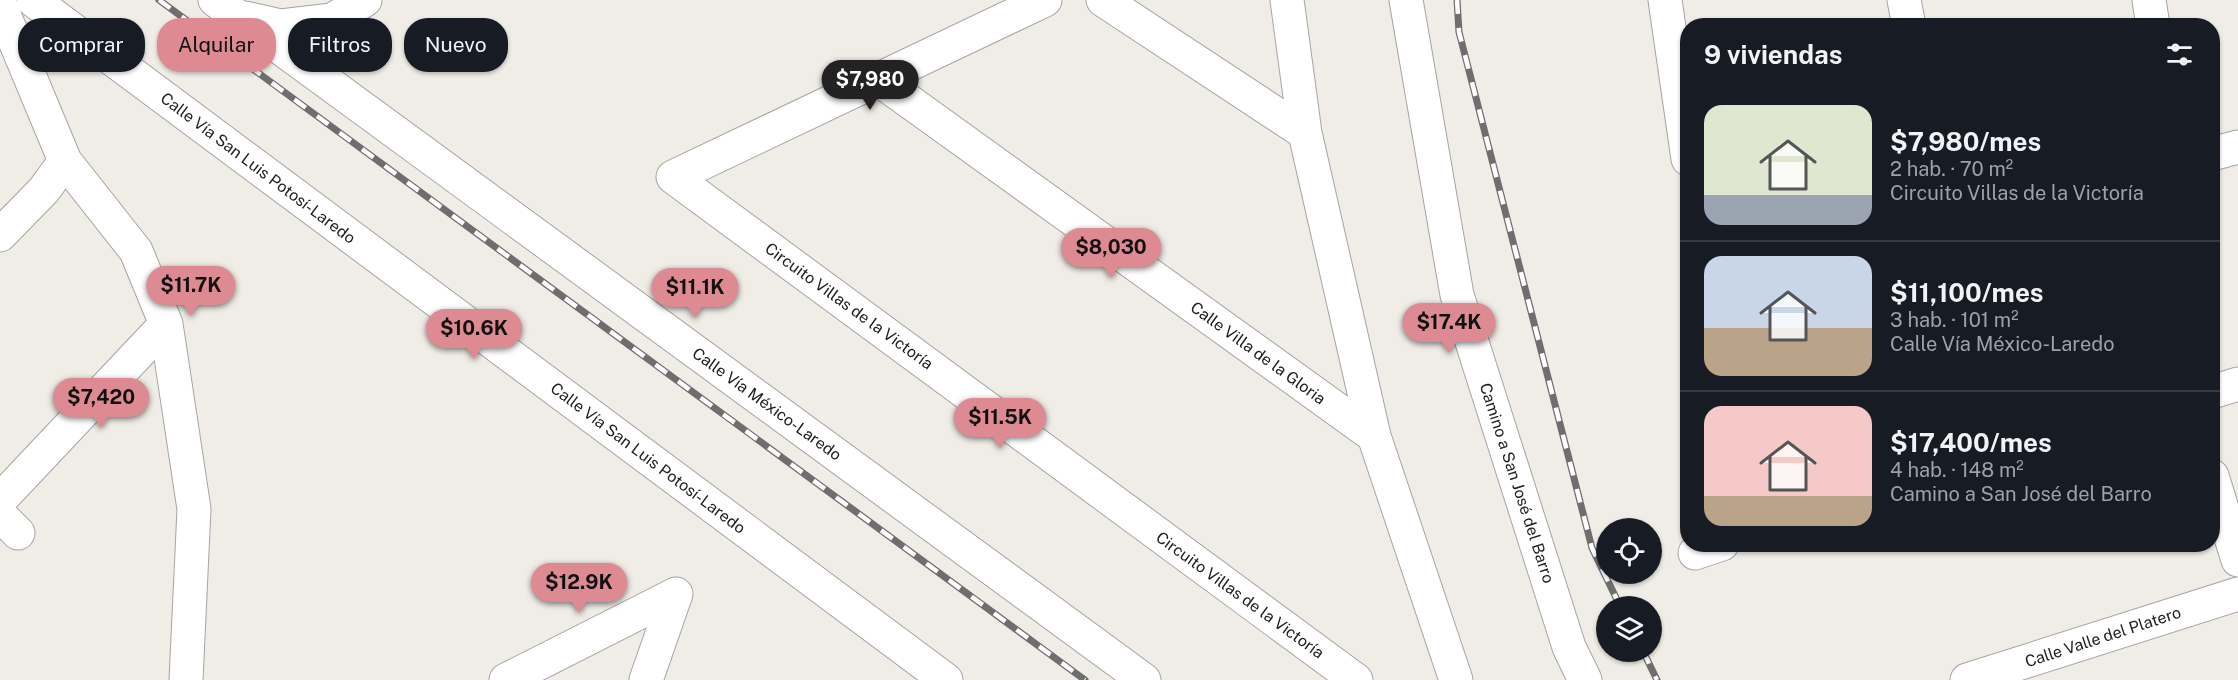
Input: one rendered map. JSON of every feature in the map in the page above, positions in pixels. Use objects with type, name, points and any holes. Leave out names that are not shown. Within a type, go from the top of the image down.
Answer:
[{"type":"street","name":"Calle Vía San Luis Potosí-Laredo","points":[[33,0],[946,680]]},
{"type":"street","points":[[227,9],[282,26],[332,20],[365,0]]},
{"type":"street","name":"Circuito Villas de la Victoría","points":[[1045,0],[673,177],[1356,680]]},
{"type":"street","points":[[1102,0],[1305,133]]},
{"type":"street","points":[[1287,0],[1305,133],[1374,436],[1456,680]]},
{"type":"street","name":"Camino a San José del Barro","points":[[1406,0],[1456,295],[1569,647],[1585,680]]},
{"type":"street","points":[[1665,0],[1680,104]]},
{"type":"street","points":[[1904,0],[1907,18]]},
{"type":"street","points":[[2149,0],[2152,18]]},
{"type":"street","points":[[0,5],[65,161],[136,251],[166,324],[194,509],[186,680]]},
{"type":"street","name":"Calle Vía México-Laredo","points":[[227,9],[1144,680]]},
{"type":"street","name":"Calle Villa de la Gloria","points":[[878,79],[1374,436]]},
{"type":"street","points":[[2220,152],[2238,147]]},
{"type":"street","points":[[0,235],[44,189],[65,161]]},
{"type":"street","points":[[0,500],[166,324]]},
{"type":"street","points":[[2220,390],[2238,384]]},
{"type":"street","points":[[2220,502],[2238,560]]},
{"type":"street","points":[[506,680],[676,594],[646,680]]},
{"type":"street","name":"Calle Valle del Platero","points":[[1967,680],[2238,594]]},
{"type":"railway","points":[[159,0],[1085,680]]},
{"type":"railway","points":[[1457,0],[1459,32],[1592,548],[1615,596]]},
{"type":"railway","points":[[1648,662],[1657,680]]}]
